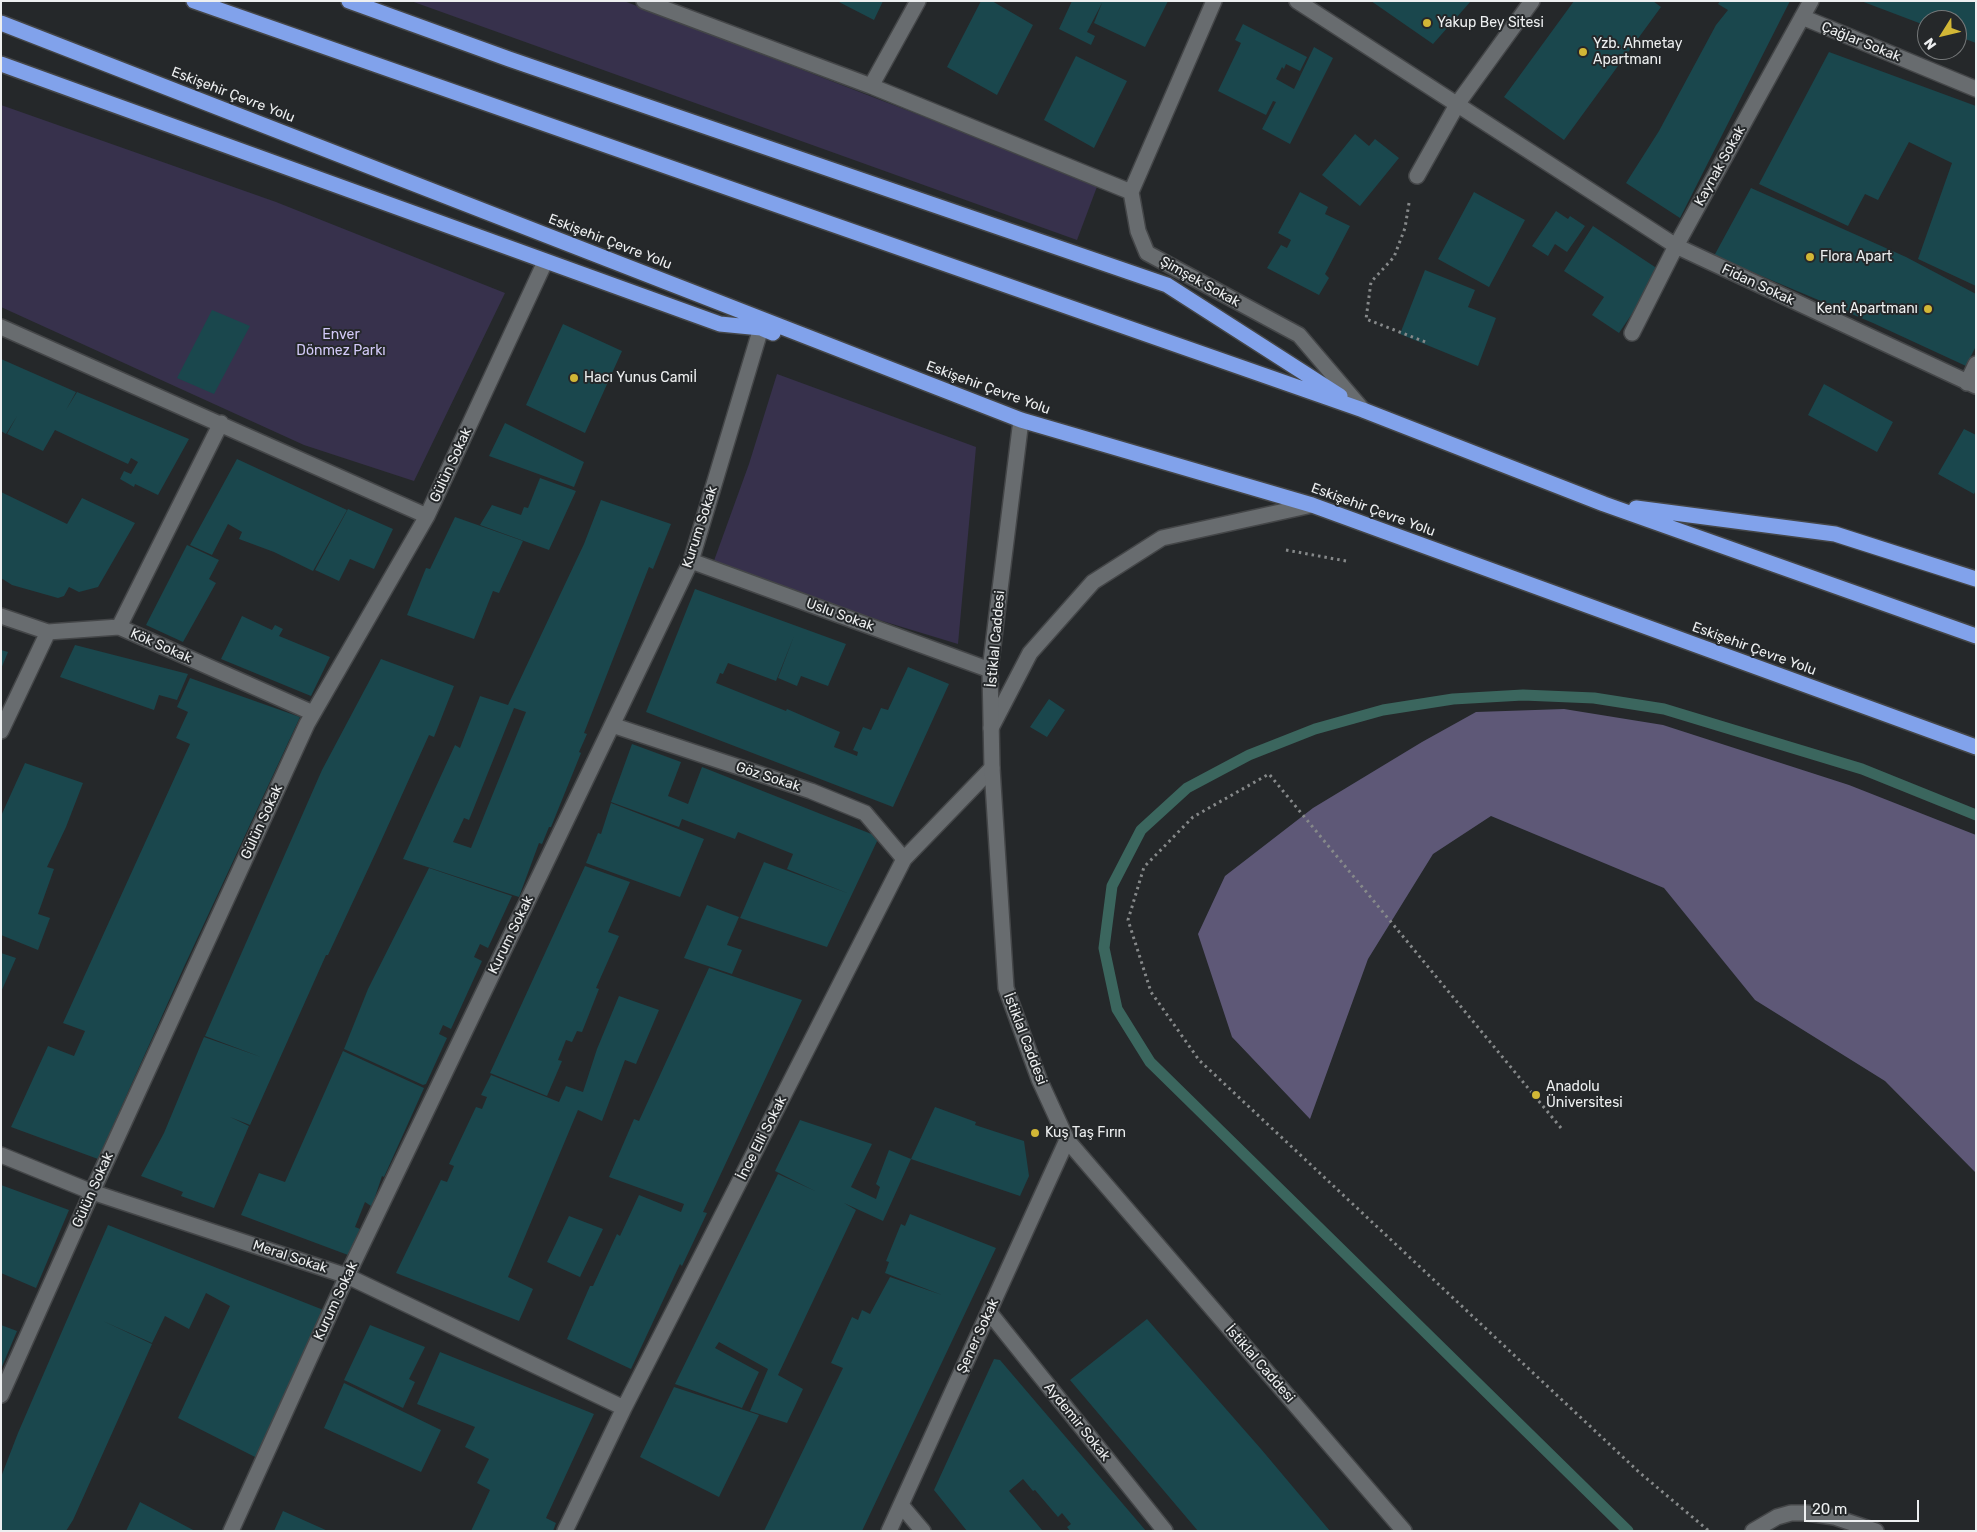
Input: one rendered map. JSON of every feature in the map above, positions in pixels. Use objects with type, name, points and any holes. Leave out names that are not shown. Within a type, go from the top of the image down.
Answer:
[{"type":"highway","points":[[194,1],[1363,410],[1604,504],[1976,636]]},
{"type":"highway","points":[[349,1],[510,59],[1167,285],[1363,410]]},
{"type":"highway","name":"Eskişehir Çevre Yolu","points":[[1,23],[1021,420],[1312,505],[1976,747]]},
{"type":"highway","points":[[1,64],[720,324],[761,328],[1021,420]]},
{"type":"highway","points":[[1604,504],[1835,534],[1976,579]]},
{"type":"street","points":[[644,1],[871,86],[1131,192],[1214,1]]},
{"type":"street","points":[[871,86],[918,1]]},
{"type":"street","name":"Fidan Sokak","points":[[1297,1],[1458,103],[1676,246],[1971,385]]},
{"type":"street","points":[[1417,176],[1458,103],[1532,1]]},
{"type":"street","name":"Kaynak Sokak","points":[[1632,332],[1676,246],[1811,1]]},
{"type":"street","name":"Çağlar Sokak","points":[[1802,17],[1976,89]]},
{"type":"street","name":"Şimşek Sokak","points":[[1131,192],[1138,231],[1147,253],[1299,335],[1363,410]]},
{"type":"street","name":"Gülün Sokak","points":[[1,1395],[92,1192],[313,713],[427,516],[545,262]]},
{"type":"street","points":[[1,327],[427,516]]},
{"type":"street","name":"Kurum Sokak","points":[[230,1531],[347,1276],[691,561],[761,328]]},
{"type":"street","points":[[1971,385],[1976,364]]},
{"type":"street","name":"İstiklal Caddesi","points":[[1021,420],[990,670],[992,768],[1006,988],[1039,1079],[1067,1140],[1404,1531]]},
{"type":"street","points":[[118,627],[220,423]]},
{"type":"street","points":[[991,728],[1030,653],[1093,582],[1162,538],[1312,505]]},
{"type":"street","name":"Uslu Sokak","points":[[691,561],[990,670]]},
{"type":"street","name":"Kök Sokak","points":[[1,616],[48,632],[118,627],[313,713]]},
{"type":"street","points":[[1,731],[48,632]]},
{"type":"street","name":"Göz Sokak","points":[[612,725],[811,791],[865,813],[904,859]]},
{"type":"street","name":"İnce Elli Sokak","points":[[565,1531],[624,1408],[904,859],[992,768]]},
{"type":"street","name":"Şener Sokak","points":[[889,1531],[1067,1140]]},
{"type":"street","name":"Meral Sokak","points":[[1,1155],[92,1192],[347,1276],[624,1408]]},
{"type":"street","name":"Aydemir Sokak","points":[[989,1312],[1165,1531]]},
{"type":"street","points":[[901,1505],[923,1531]]},
{"type":"street","points":[[1753,1531],[1777,1517],[1791,1513],[1834,1517],[1876,1531]]},
{"type":"path","points":[[1417,176],[1410,190],[1405,228],[1394,258],[1371,282],[1366,319],[1428,343]]},
{"type":"path","points":[[1286,550],[1346,561]]},
{"type":"path","points":[[1562,1128],[1269,774],[1193,816],[1144,867],[1128,920],[1151,992],[1199,1060],[1612,1446],[1709,1531]]},
{"type":"green space","points":[[411,1],[624,1],[1098,184],[1077,240]]},
{"type":"green space","name":"Enver Dönmez Parkı","points":[[1,105],[276,202],[505,293],[414,481],[304,445],[1,307]]},
{"type":"green space","points":[[777,374],[976,447],[958,644],[711,569],[749,464]]},
{"type":"shaded area","points":[[1564,709],[1663,725],[1849,785],[1976,835],[1976,1173],[1885,1081],[1755,1000],[1664,888],[1491,816],[1433,854],[1368,959],[1310,1119],[1232,1037],[1198,934],[1225,876],[1313,808],[1422,742],[1476,712]]},
{"type":"building","points":[[837,1],[883,1],[874,20]]},
{"type":"building","points":[[981,1],[992,1],[1033,25],[997,95],[947,67]]},
{"type":"building","points":[[1072,1],[1168,1],[1145,47],[1094,23],[1102,3],[1087,32],[1095,36],[1091,45],[1059,29]]},
{"type":"building","name":"Yakup Bey Sitesi","points":[[1371,1],[1471,1],[1433,44]]},
{"type":"building","name":"Yzb. Ahmetay Apartmanı","points":[[1574,1],[1653,1],[1661,7],[1564,140],[1504,97]]},
{"type":"building","points":[[1720,1],[1790,1],[1680,218],[1626,183],[1659,131],[1716,25],[1728,10],[1718,4]]},
{"type":"building","points":[[1861,1],[1976,1],[1976,43],[1967,40],[1967,10],[1917,10],[1917,22]]},
{"type":"building","points":[[1243,24],[1307,57],[1300,71],[1286,64],[1284,69],[1282,67],[1276,79],[1294,89],[1314,47],[1333,58],[1290,144],[1262,129],[1276,102],[1273,101],[1266,115],[1218,91],[1241,43],[1235,40]]},
{"type":"building","points":[[1829,52],[1976,106],[1976,286],[1918,259],[1952,163],[1909,142],[1878,200],[1865,194],[1848,226],[1759,184]]},
{"type":"building","points":[[1076,56],[1127,81],[1094,148],[1044,120]]},
{"type":"building","points":[[1355,134],[1369,146],[1375,139],[1399,158],[1360,206],[1322,175]]},
{"type":"building","name":"Flora Apart","points":[[1751,188],[1906,257],[1976,294],[1976,346],[1966,366],[1873,323],[1714,256]]},
{"type":"building","points":[[1300,192],[1328,207],[1325,214],[1350,226],[1325,274],[1329,278],[1319,295],[1267,268],[1281,245],[1287,248],[1291,240],[1278,233]]},
{"type":"building","points":[[1474,192],[1525,220],[1489,287],[1438,259]]},
{"type":"building","points":[[1556,211],[1568,219],[1570,216],[1585,226],[1567,252],[1555,244],[1548,256],[1532,246]]},
{"type":"building","points":[[1593,226],[1661,271],[1619,333],[1592,315],[1604,297],[1564,271]]},
{"type":"building","points":[[1425,270],[1475,290],[1468,307],[1496,318],[1478,366],[1400,334]]},
{"type":"building","points":[[212,310],[250,326],[214,394],[177,378]]},
{"type":"building","name":"Hacı Yunus Camiİ","points":[[563,324],[622,351],[585,433],[526,405]]},
{"type":"building","points":[[1,359],[76,392],[66,410],[77,392],[189,439],[158,495],[135,484],[134,487],[120,479],[124,471],[131,474],[138,462],[131,458],[128,464],[55,430],[43,451],[7,434],[17,416],[6,434],[1,431]]},
{"type":"building","points":[[1824,384],[1893,422],[1877,452],[1808,415]]},
{"type":"building","points":[[505,423],[584,462],[574,487],[489,456]]},
{"type":"building","points":[[1964,429],[1976,435],[1976,490],[1974,494],[1938,474]]},
{"type":"building","points":[[237,459],[347,510],[313,571],[274,552],[239,539],[242,532],[228,524],[212,555],[190,545]]},
{"type":"building","points":[[540,478],[576,491],[549,550],[480,525],[492,505],[521,515],[524,507],[528,508]]},
{"type":"building","points":[[1,492],[67,524],[82,498],[135,523],[98,587],[79,592],[69,587],[64,596],[58,598],[12,585],[1,578]]},
{"type":"building","points":[[601,500],[671,524],[653,569],[649,567],[584,733],[587,734],[579,752],[581,753],[551,827],[549,827],[542,844],[539,843],[519,897],[403,859],[455,745],[460,748],[480,696],[508,705],[584,544]],"holes":[[[514,708],[526,712],[471,848],[453,842],[464,818],[469,820]]]},
{"type":"building","points":[[348,509],[393,529],[374,569],[350,559],[339,581],[315,570]]},
{"type":"building","points":[[455,517],[523,541],[499,593],[493,591],[474,639],[407,615],[426,568],[430,569]]},
{"type":"building","points":[[187,545],[219,560],[209,579],[216,583],[183,642],[146,625]]},
{"type":"building","points":[[695,589],[846,644],[828,686],[801,676],[797,686],[778,678],[794,636],[776,681],[728,663],[723,674],[720,673],[716,683],[786,711],[787,709],[840,732],[834,747],[857,756],[858,752],[853,750],[863,727],[871,730],[881,708],[888,710],[908,667],[949,684],[893,807],[646,712]]},
{"type":"building","points":[[242,616],[272,630],[275,625],[283,629],[279,636],[330,657],[311,696],[221,659]]},
{"type":"building","points":[[75,645],[188,674],[177,700],[159,695],[154,710],[60,677]]},
{"type":"building","points":[[1,650],[8,652],[1,669]]},
{"type":"building","points":[[381,659],[454,686],[434,737],[429,735],[328,955],[326,955],[250,1125],[230,1117],[249,1126],[214,1208],[181,1196],[183,1192],[141,1176],[164,1133],[204,1037],[261,1057],[205,1036],[322,770]]},
{"type":"building","points":[[190,678],[300,717],[183,969],[98,1159],[11,1127],[48,1046],[74,1056],[85,1031],[63,1023],[190,744],[176,738],[188,712],[177,707]]},
{"type":"building","points":[[1049,699],[1065,710],[1047,737],[1030,727]]},
{"type":"building","points":[[632,744],[681,762],[668,796],[688,804],[702,767],[879,837],[827,947],[740,918],[764,862],[847,893],[787,869],[793,854],[738,832],[735,839],[682,819],[679,827],[611,802]]},
{"type":"building","points":[[25,763],[83,783],[66,827],[47,867],[54,869],[38,914],[50,918],[38,950],[1,935],[1,816]]},
{"type":"building","points":[[611,803],[704,839],[680,897],[586,863],[598,833],[601,834]]},
{"type":"building","points":[[585,866],[630,882],[608,932],[619,936],[596,988],[599,989],[582,1032],[577,1031],[572,1042],[566,1040],[558,1060],[562,1061],[547,1096],[490,1073]]},
{"type":"building","points":[[429,868],[512,896],[488,948],[480,944],[474,957],[482,961],[451,1029],[443,1025],[439,1034],[447,1038],[426,1084],[423,1085],[344,1049],[368,989]]},
{"type":"building","points":[[707,905],[739,917],[727,945],[742,950],[732,974],[684,958]]},
{"type":"building","points":[[1,953],[16,958],[1,992]]},
{"type":"building","points":[[709,968],[802,1000],[703,1212],[707,1213],[682,1266],[680,1264],[631,1369],[567,1339],[590,1286],[593,1286],[617,1234],[620,1236],[639,1195],[681,1212],[684,1204],[609,1177],[634,1119],[639,1121]]},
{"type":"building","points":[[619,996],[659,1010],[636,1064],[625,1060],[602,1121],[578,1110],[508,1277],[533,1289],[519,1321],[396,1273],[441,1180],[447,1182],[454,1166],[449,1164],[476,1107],[482,1109],[487,1097],[481,1095],[491,1075],[559,1102],[566,1086],[583,1092],[597,1049]]},
{"type":"building","points":[[343,1051],[424,1088],[384,1177],[382,1176],[373,1203],[371,1206],[365,1202],[355,1227],[360,1229],[348,1255],[241,1215],[259,1173],[285,1182]]},
{"type":"building","points":[[935,1107],[976,1122],[975,1125],[1024,1141],[1029,1176],[1020,1196],[911,1159]]},
{"type":"building","points":[[800,1120],[872,1144],[851,1187],[876,1199],[880,1187],[876,1184],[889,1150],[911,1159],[883,1221],[844,1203],[856,1210],[778,1375],[803,1389],[787,1423],[750,1411],[768,1369],[719,1342],[715,1348],[759,1372],[742,1408],[675,1384],[778,1174],[815,1191],[775,1171]]},
{"type":"building","points":[[1,1185],[69,1210],[36,1288],[1,1273]]},
{"type":"building","points":[[910,1214],[996,1248],[862,1531],[764,1531],[843,1368],[831,1363],[852,1317],[858,1320],[862,1310],[870,1314],[890,1277],[942,1295],[885,1273],[889,1262],[886,1261],[901,1224],[905,1226]]},
{"type":"building","points":[[569,1216],[603,1229],[580,1277],[547,1262]]},
{"type":"building","points":[[108,1225],[326,1311],[257,1458],[178,1418],[230,1306],[206,1293],[189,1329],[165,1316],[152,1343],[103,1321],[152,1344],[73,1520],[66,1531],[1,1531],[1,1477],[18,1433]]},
{"type":"building","points":[[1147,1319],[1330,1531],[1198,1531],[1070,1380]]},
{"type":"building","points":[[1,1325],[17,1331],[1,1369]]},
{"type":"building","points":[[370,1325],[425,1347],[409,1379],[415,1382],[403,1408],[344,1380]]},
{"type":"building","points":[[440,1352],[594,1414],[546,1518],[556,1523],[553,1531],[471,1531],[490,1490],[477,1483],[489,1459],[465,1447],[475,1427],[417,1404]]},
{"type":"building","points":[[994,1359],[1000,1360],[1146,1531],[1070,1531],[1067,1527],[1071,1524],[1062,1513],[1058,1517],[1023,1479],[1009,1491],[1042,1530],[967,1531],[934,1490]]},
{"type":"building","points":[[344,1383],[441,1430],[421,1472],[324,1428]]},
{"type":"building","points":[[674,1387],[759,1415],[719,1497],[640,1457]]},
{"type":"building","points":[[140,1502],[195,1531],[126,1531]]},
{"type":"building","points":[[283,1511],[328,1531],[274,1531]]},
{"type":"waterway","points":[[1628,1531],[1150,1062],[1117,1009],[1104,948],[1112,886],[1141,830],[1187,788],[1249,755],[1315,729],[1383,710],[1453,699],[1523,695],[1594,698],[1664,709],[1862,769],[1976,815]]},
{"type":"place","name":"Yakup Bey Sitesi","points":[[1427,23]]},
{"type":"place","name":"Yzb. Ahmetay Apartmanı","points":[[1583,52]]},
{"type":"place","name":"Flora Apart","points":[[1810,257]]},
{"type":"place","name":"Kent Apartmanı","points":[[1928,309]]},
{"type":"place","name":"Hacı Yunus Camiİ","points":[[574,378]]},
{"type":"place","name":"Anadolu Üniversitesi","points":[[1536,1095]]},
{"type":"place","name":"Kuş Taş Fırın","points":[[1035,1133]]}]
